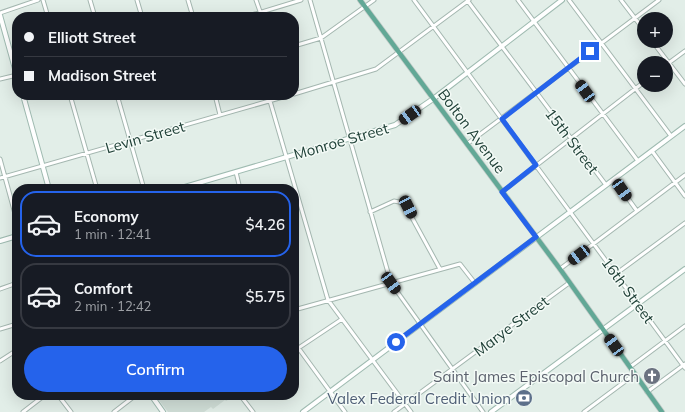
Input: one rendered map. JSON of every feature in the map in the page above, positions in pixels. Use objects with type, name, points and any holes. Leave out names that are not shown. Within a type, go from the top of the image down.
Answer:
[{"type":"main road","name":"Bolton Avenue","points":[[360,0],[560,269],[662,412]]},
{"type":"main road","name":"Monroe Street","points":[[198,184],[395,125],[433,99],[562,0]]},
{"type":"main road","points":[[0,14],[12,58]]},
{"type":"main road","points":[[24,100],[48,184]]},
{"type":"main road","points":[[303,412],[474,282],[685,126]]},
{"type":"main road","points":[[0,241],[12,237]]},
{"type":"main road","points":[[491,412],[685,269]]},
{"type":"main road","points":[[155,400],[164,412]]},
{"type":"street","points":[[0,14],[38,0]]},
{"type":"street","points":[[44,0],[47,12]]},
{"type":"street","points":[[90,0],[94,12]]},
{"type":"street","points":[[137,0],[141,12]]},
{"type":"street","points":[[188,0],[192,12]]},
{"type":"street","points":[[256,0],[260,12],[301,0]]},
{"type":"street","points":[[310,0],[391,283],[482,412]]},
{"type":"street","points":[[299,45],[321,38],[374,0]]},
{"type":"street","name":"16th Street","points":[[414,0],[684,366]]},
{"type":"street","points":[[299,92],[376,69],[468,0]]},
{"type":"street","name":"15th Street","points":[[468,0],[606,185]]},
{"type":"street","points":[[518,0],[638,161]]},
{"type":"street","points":[[569,0],[672,136]]},
{"type":"street","points":[[621,0],[637,21]]},
{"type":"street","points":[[467,144],[659,0]]},
{"type":"street","points":[[673,60],[685,51]]},
{"type":"street","points":[[673,71],[685,84]]},
{"type":"street","points":[[0,79],[12,77]]},
{"type":"street","points":[[502,192],[636,89]]},
{"type":"street","points":[[71,100],[96,184]]},
{"type":"street","points":[[119,100],[143,184]]},
{"type":"street","points":[[216,100],[220,115]]},
{"type":"street","name":"Levin Street","points":[[0,178],[273,100]]},
{"type":"street","points":[[270,101],[295,184]]},
{"type":"street","points":[[652,151],[685,196]]},
{"type":"street","points":[[0,159],[12,203]]},
{"type":"street","points":[[236,172],[239,184]]},
{"type":"street","points":[[560,269],[685,175]]},
{"type":"street","points":[[614,179],[637,211]]},
{"type":"street","points":[[299,199],[328,300],[411,412]]},
{"type":"street","points":[[370,212],[394,201],[404,203],[440,269]]},
{"type":"street","points":[[616,274],[685,223]]},
{"type":"street","points":[[299,309],[460,264],[474,282]]},
{"type":"street","name":"Marye Street","points":[[394,412],[569,283]]},
{"type":"street","points":[[0,289],[12,285]]},
{"type":"street","points":[[299,347],[342,319]]},
{"type":"street","points":[[0,329],[12,325]]},
{"type":"street","points":[[630,367],[685,326]]},
{"type":"street","points":[[299,349],[345,412]]},
{"type":"street","points":[[0,361],[12,353]]},
{"type":"street","points":[[648,392],[684,366]]},
{"type":"street","points":[[584,412],[635,374]]},
{"type":"street","points":[[23,412],[39,400]]},
{"type":"street","points":[[62,400],[71,412]]},
{"type":"street","points":[[114,412],[130,400]]},
{"type":"street","points":[[244,400],[253,412]]},
{"type":"shaded area","points":[[159,400],[225,400],[213,409],[211,407],[204,412],[168,412]]},
{"type":"place","name":"Saint James Episcopal Church","points":[[652,376]]},
{"type":"place","name":"Valex Federal Credit Union","points":[[524,398]]},
{"type":"route","points":[[396,342],[536,237],[502,192],[536,165],[502,119],[590,51]]}]
